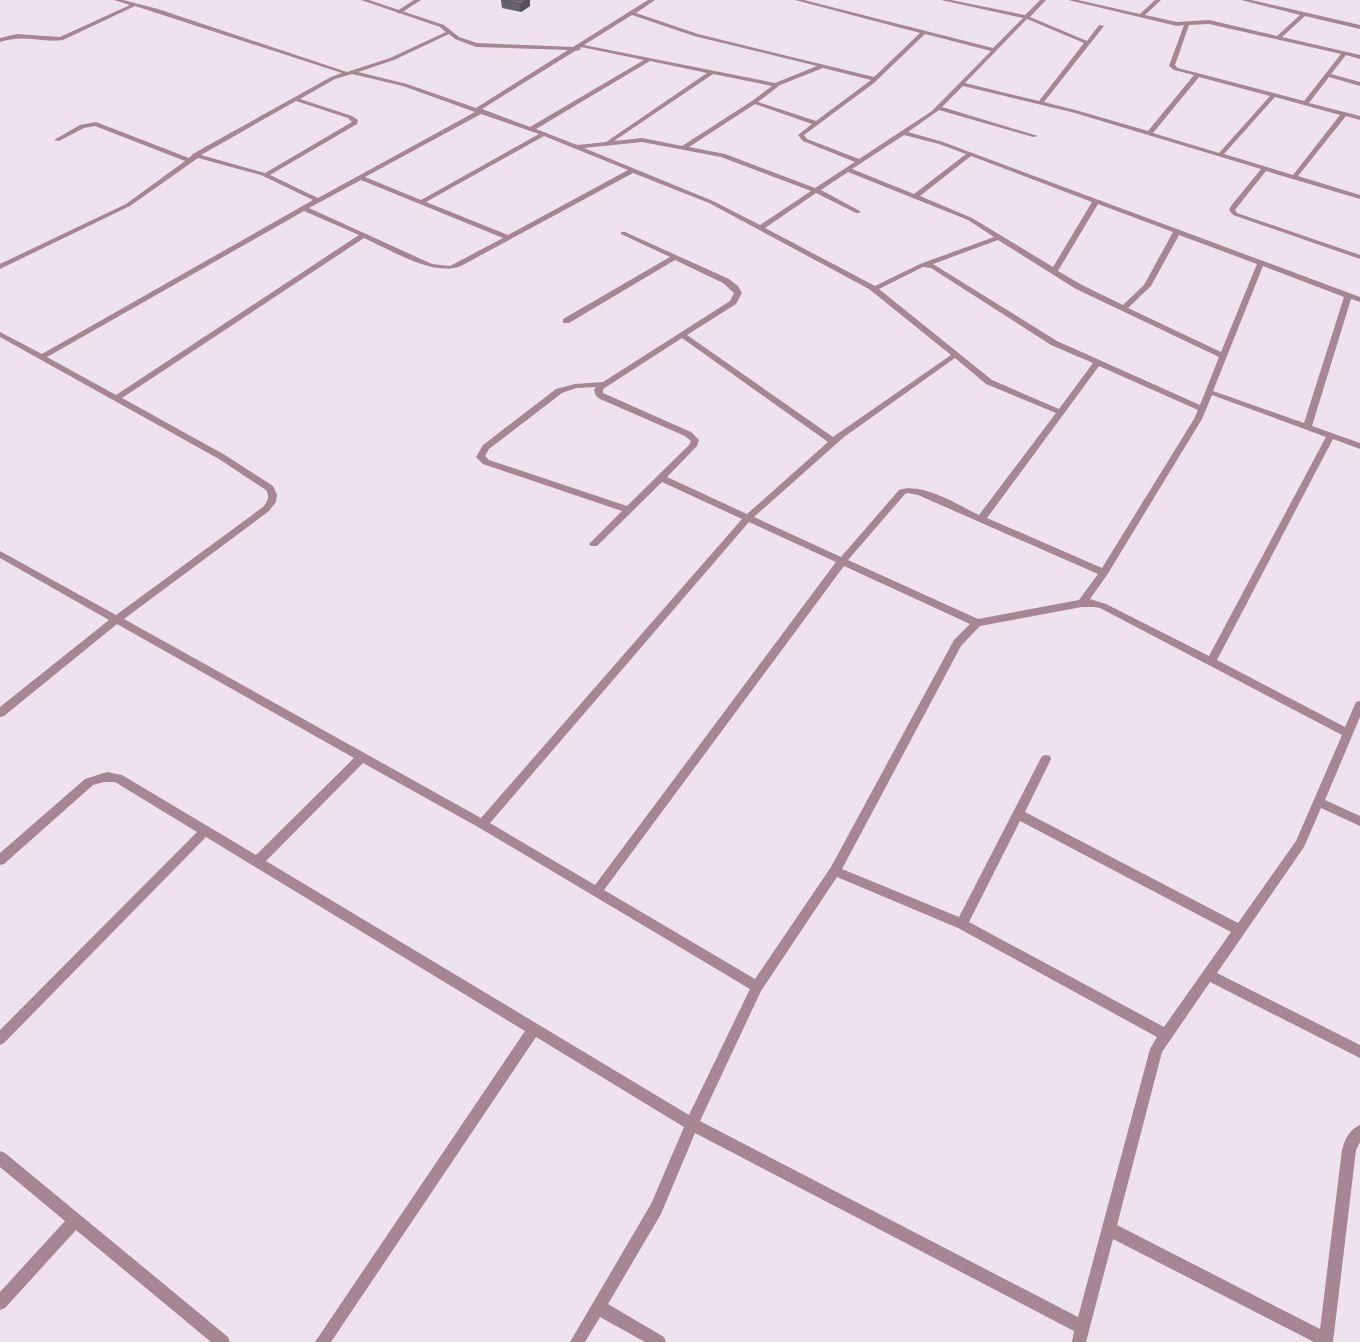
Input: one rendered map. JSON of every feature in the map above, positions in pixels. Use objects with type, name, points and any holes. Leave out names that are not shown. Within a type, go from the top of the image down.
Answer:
[{"type":"street","points":[[117,0],[156,10],[349,73],[405,85],[531,129],[711,202],[874,289],[995,386],[1060,412]]},
{"type":"street","points":[[364,0],[442,26],[460,39],[478,46],[580,47],[776,86]]},
{"type":"street","points":[[399,12],[418,0]]},
{"type":"street","points":[[42,357],[479,111],[652,0]]},
{"type":"street","points":[[798,0],[809,1],[994,50]]},
{"type":"street","points":[[944,0],[1026,17],[1088,43]]},
{"type":"street","points":[[760,228],[938,108],[1043,0]]},
{"type":"street","points":[[1071,0],[1087,2],[1177,24],[1187,25],[1209,22],[1360,56]]},
{"type":"street","points":[[1142,16],[1158,0]]},
{"type":"street","points":[[1244,0],[1360,27]]},
{"type":"street","points":[[0,40],[24,35],[61,39],[134,5]]},
{"type":"street","points":[[632,13],[696,35],[875,79]]},
{"type":"street","points":[[1278,38],[1304,14]]},
{"type":"street","points":[[1187,25],[1172,66],[1197,75],[1360,118]]},
{"type":"street","points":[[1040,103],[1102,26]]},
{"type":"street","points":[[0,267],[128,205],[192,157],[296,99],[349,73],[392,59],[450,32]]},
{"type":"street","points":[[860,162],[802,138],[802,132],[875,79],[924,32]]},
{"type":"street","points":[[1305,104],[1345,53]]},
{"type":"street","points":[[531,129],[648,60]]},
{"type":"street","points":[[683,148],[776,86],[821,66]]},
{"type":"street","points":[[607,143],[712,72]]},
{"type":"street","points":[[1149,134],[1197,75]]},
{"type":"street","points":[[1327,75],[1360,84]]},
{"type":"street","points":[[962,84],[1040,103],[1360,197]]},
{"type":"street","points":[[1220,155],[1274,95]]},
{"type":"street","points":[[265,175],[355,123],[355,120],[350,117],[296,99]]},
{"type":"street","points":[[754,102],[815,123]]},
{"type":"street","points":[[938,108],[1035,136]]},
{"type":"street","points":[[1294,177],[1344,114]]},
{"type":"street","points":[[57,140],[89,123],[96,124],[192,157],[265,175],[318,200]]},
{"type":"street","points":[[903,133],[941,143],[1360,300]]},
{"type":"street","points":[[421,202],[544,134]]},
{"type":"street","points":[[578,147],[642,140],[730,157],[816,191],[858,212]]},
{"type":"street","points":[[915,197],[970,154]]},
{"type":"street","points":[[1265,168],[1234,206],[1232,210],[1235,214],[1360,256]]},
{"type":"street","points":[[304,208],[431,266],[441,268],[460,265],[633,170]]},
{"type":"street","points":[[848,170],[970,219],[1079,287],[1224,356]]},
{"type":"street","points":[[360,177],[509,238]]},
{"type":"street","points":[[1054,271],[1096,201]]},
{"type":"street","points":[[1124,308],[1147,286],[1177,232]]},
{"type":"street","points":[[594,544],[693,446],[695,440],[688,434],[603,397],[599,394],[598,390],[604,384],[733,302],[738,293],[736,288],[726,281],[624,233]]},
{"type":"street","points":[[116,398],[364,235]]},
{"type":"street","points":[[874,289],[925,264],[999,237]]},
{"type":"street","points":[[566,321],[675,257]]},
{"type":"street","points":[[1082,603],[1104,572],[1203,409],[1262,263]]},
{"type":"street","points":[[925,264],[934,266],[1054,343],[1203,409]]},
{"type":"street","points":[[1307,427],[1348,296]]},
{"type":"street","points":[[0,334],[222,457],[270,488],[273,495],[272,502],[266,509],[117,619],[0,712]]},
{"type":"street","points":[[682,335],[833,441]]},
{"type":"street","points":[[482,824],[748,518],[833,441],[955,355]]},
{"type":"street","points":[[981,519],[1097,363]]},
{"type":"street","points":[[604,384],[575,386],[559,391],[486,447],[480,457],[486,462],[629,510]]},
{"type":"street","points":[[1210,392],[1360,446]]},
{"type":"street","points":[[1211,662],[1330,436]]},
{"type":"street","points":[[661,478],[977,623]]},
{"type":"street","points":[[597,891],[842,561],[902,492],[908,490],[920,492],[1104,572]]},
{"type":"street","points":[[0,554],[482,824],[757,987]]},
{"type":"street","points":[[577,1342],[656,1209],[692,1124],[757,987],[835,871],[957,643],[977,623],[1082,603],[1094,603],[1104,606],[1348,733]]},
{"type":"street","points":[[1079,1342],[1156,1049],[1300,844],[1360,705]]},
{"type":"street","points":[[257,862],[362,756]]},
{"type":"street","points":[[962,924],[1046,759]]},
{"type":"street","points":[[0,860],[89,782],[101,777],[110,776],[118,778],[692,1124],[1083,1328]]},
{"type":"street","points":[[1318,802],[1360,820]]},
{"type":"street","points":[[1018,814],[1240,930]]},
{"type":"street","points":[[0,1039],[205,831]]},
{"type":"street","points":[[835,871],[962,924],[1166,1035]]},
{"type":"street","points":[[1208,975],[1360,1052]]},
{"type":"street","points":[[322,1342],[534,1029]]},
{"type":"street","points":[[1109,1229],[1326,1341],[1349,1150],[1351,1142],[1360,1132]]},
{"type":"street","points":[[0,1158],[223,1342]]},
{"type":"street","points":[[0,1303],[76,1220]]},
{"type":"street","points":[[598,1307],[659,1342]]},
{"type":"building","points":[[501,0],[526,0],[520,4]]}]
